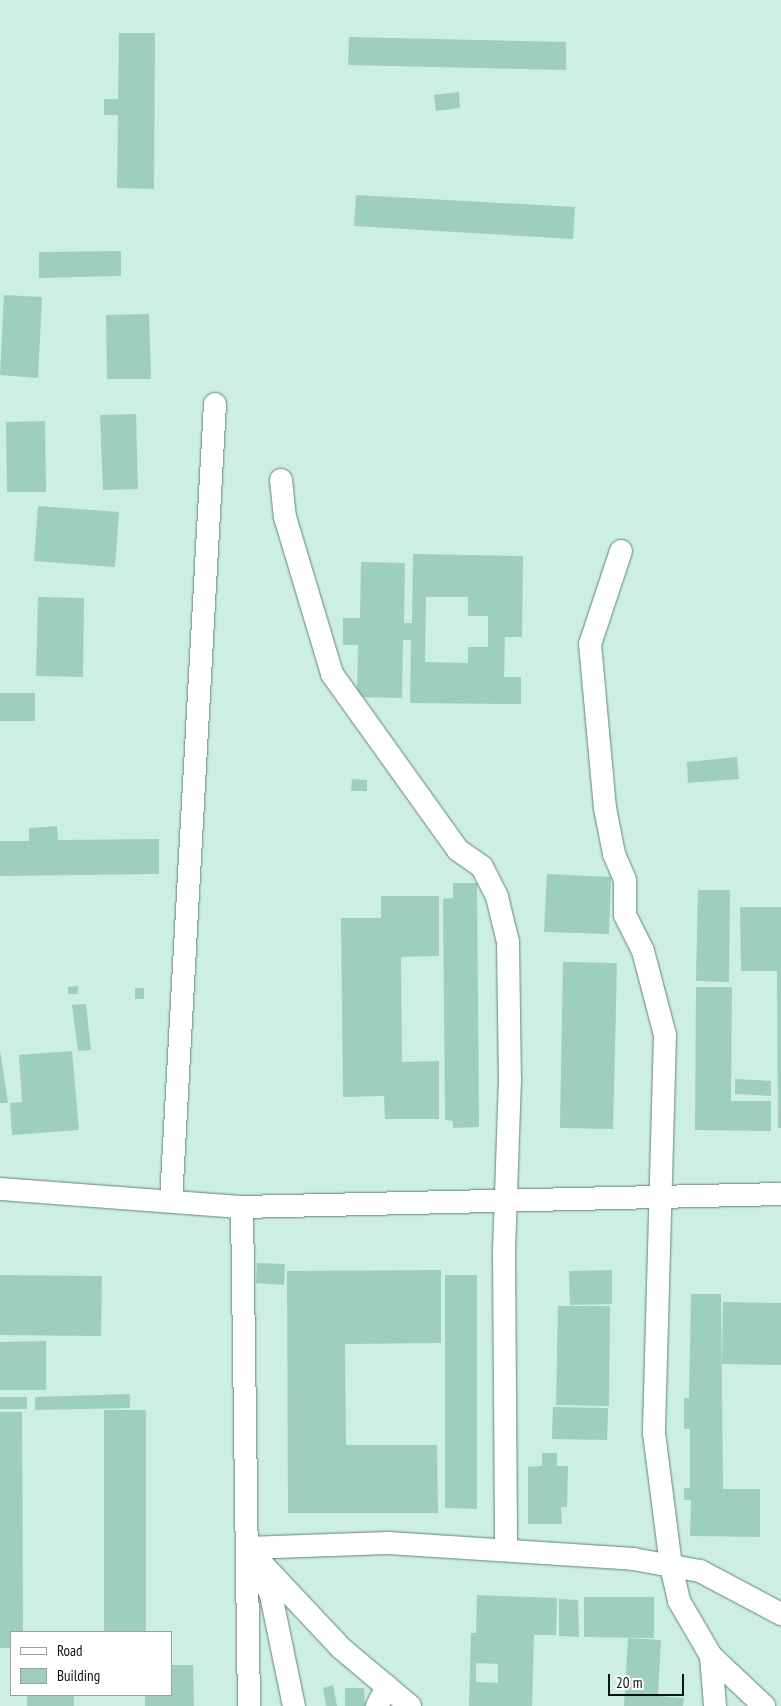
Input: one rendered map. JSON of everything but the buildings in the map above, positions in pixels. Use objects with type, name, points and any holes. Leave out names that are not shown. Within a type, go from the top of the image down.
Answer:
[{"type":"street","points":[[171,1201],[215,404]]},
{"type":"street","points":[[282,480],[285,517],[332,674],[458,850],[482,867],[497,897],[508,942],[510,1079],[507,1201],[506,1548]]},
{"type":"street","points":[[621,551],[590,644],[605,808],[614,854],[625,880],[625,915],[643,951],[664,1035],[662,1197],[654,1433],[670,1566],[679,1601],[711,1656],[764,1706]]},
{"type":"street","points":[[0,1189],[242,1207],[781,1194]]},
{"type":"street","points":[[242,1207],[250,1706]]},
{"type":"street","points":[[247,1548],[388,1543],[506,1548],[670,1566],[700,1571],[781,1614]]},
{"type":"street","points":[[247,1548],[341,1648],[382,1696],[410,1706]]},
{"type":"street","points":[[247,1548],[271,1595],[294,1706]]},
{"type":"street","points":[[711,1656],[715,1706]]}]
